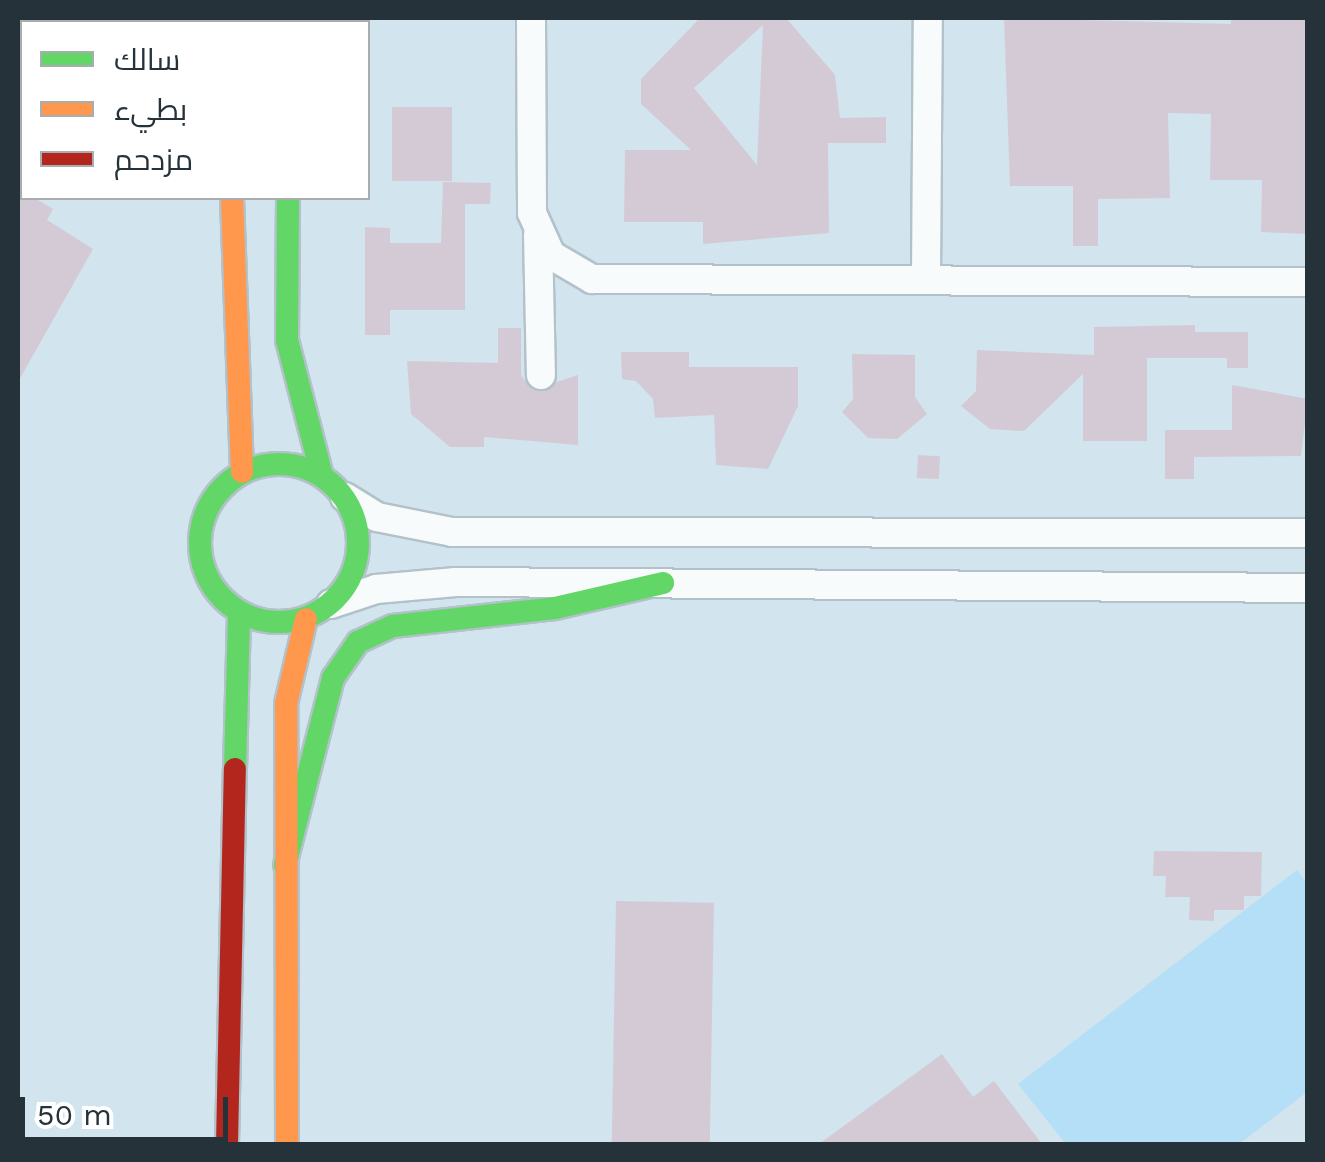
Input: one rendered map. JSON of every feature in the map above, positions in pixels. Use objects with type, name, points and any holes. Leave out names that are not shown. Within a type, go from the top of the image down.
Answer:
[{"type":"street","points":[[531,18],[541,374]]},
{"type":"street","points":[[926,279],[928,18]]},
{"type":"street","points":[[232,200],[242,472]]},
{"type":"street","points":[[288,200],[286,333],[302,421],[322,476],[344,497],[377,517],[452,532],[1308,533]]},
{"type":"street","points":[[538,235],[560,263],[592,279],[1308,282]]},
{"type":"street","points":[[322,476],[282,464],[242,472],[216,494],[201,524],[200,557],[212,588],[239,614],[282,623],[306,618],[331,604],[416,583],[1308,588]]},
{"type":"street","points":[[331,604],[359,553],[344,497]]},
{"type":"street","points":[[285,866],[333,678],[358,642],[393,626],[554,608],[662,583]]},
{"type":"street","points":[[227,1144],[239,614]]},
{"type":"street","points":[[287,1144],[286,704],[306,618]]},
{"type":"shaded area","points":[[1297,870],[1307,883],[1307,1092],[1239,1144],[1066,1144],[1018,1084]]},
{"type":"building","points":[[700,18],[786,18],[835,75],[840,118],[886,117],[886,143],[828,143],[829,233],[703,244],[703,222],[624,222],[625,150],[691,150],[641,104],[641,79]],"holes":[[[763,25],[757,165],[694,88]]]},
{"type":"building","points":[[1004,18],[1231,24],[1231,18],[1308,18],[1308,234],[1261,232],[1262,180],[1210,180],[1211,114],[1168,113],[1170,198],[1098,199],[1098,246],[1073,246],[1073,186],[1010,186]]},
{"type":"building","points":[[392,107],[452,107],[452,181],[392,181]]},
{"type":"building","points":[[443,182],[491,183],[490,204],[465,204],[465,310],[390,310],[390,335],[365,335],[365,227],[390,228],[390,243],[441,243]]},
{"type":"building","points":[[18,188],[20,200],[38,200],[53,209],[47,220],[93,249],[18,382]]},
{"type":"building","points":[[1195,325],[1195,332],[1248,332],[1248,368],[1227,368],[1227,358],[1147,358],[1147,441],[1083,441],[1083,374],[1024,431],[990,429],[961,406],[976,391],[977,350],[1094,355],[1094,327]]},
{"type":"building","points":[[498,328],[521,328],[521,375],[532,390],[578,375],[578,445],[484,437],[484,447],[450,447],[411,414],[407,361],[498,363]]},
{"type":"building","points":[[621,352],[689,352],[689,367],[798,367],[798,406],[768,469],[716,465],[714,415],[655,418],[653,399],[636,381],[622,379]]},
{"type":"building","points":[[852,354],[915,355],[915,397],[927,414],[897,439],[868,438],[842,412],[853,399]]},
{"type":"building","points":[[1232,385],[1308,399],[1301,456],[1194,457],[1194,479],[1165,479],[1165,430],[1232,430]]},
{"type":"building","points":[[918,455],[940,456],[939,479],[917,478]]},
{"type":"building","points":[[1154,851],[1262,852],[1261,896],[1244,896],[1244,910],[1214,910],[1214,921],[1189,920],[1190,897],[1165,897],[1166,876],[1153,876]]},
{"type":"building","points":[[616,901],[714,903],[710,1144],[612,1144]]},
{"type":"building","points":[[942,1054],[973,1097],[994,1081],[1042,1144],[819,1144]]},
{"type":"traffic: fast","points":[[288,200],[287,340],[322,476]]},
{"type":"traffic: fast","points":[[279,464],[309,470],[335,487],[352,513],[358,543],[352,573],[335,599],[309,616],[279,622],[249,616],[223,599],[206,573],[200,543],[206,513],[223,487],[249,470],[279,464]]},
{"type":"traffic: fast","points":[[285,865],[333,678],[358,642],[393,626],[555,608],[663,583]]},
{"type":"traffic: fast","points":[[235,769],[239,614]]},
{"type":"traffic: slow","points":[[232,200],[242,472]]},
{"type":"traffic: slow","points":[[287,1144],[286,704],[306,619]]},
{"type":"traffic: jam","points":[[227,1144],[235,769]]}]
